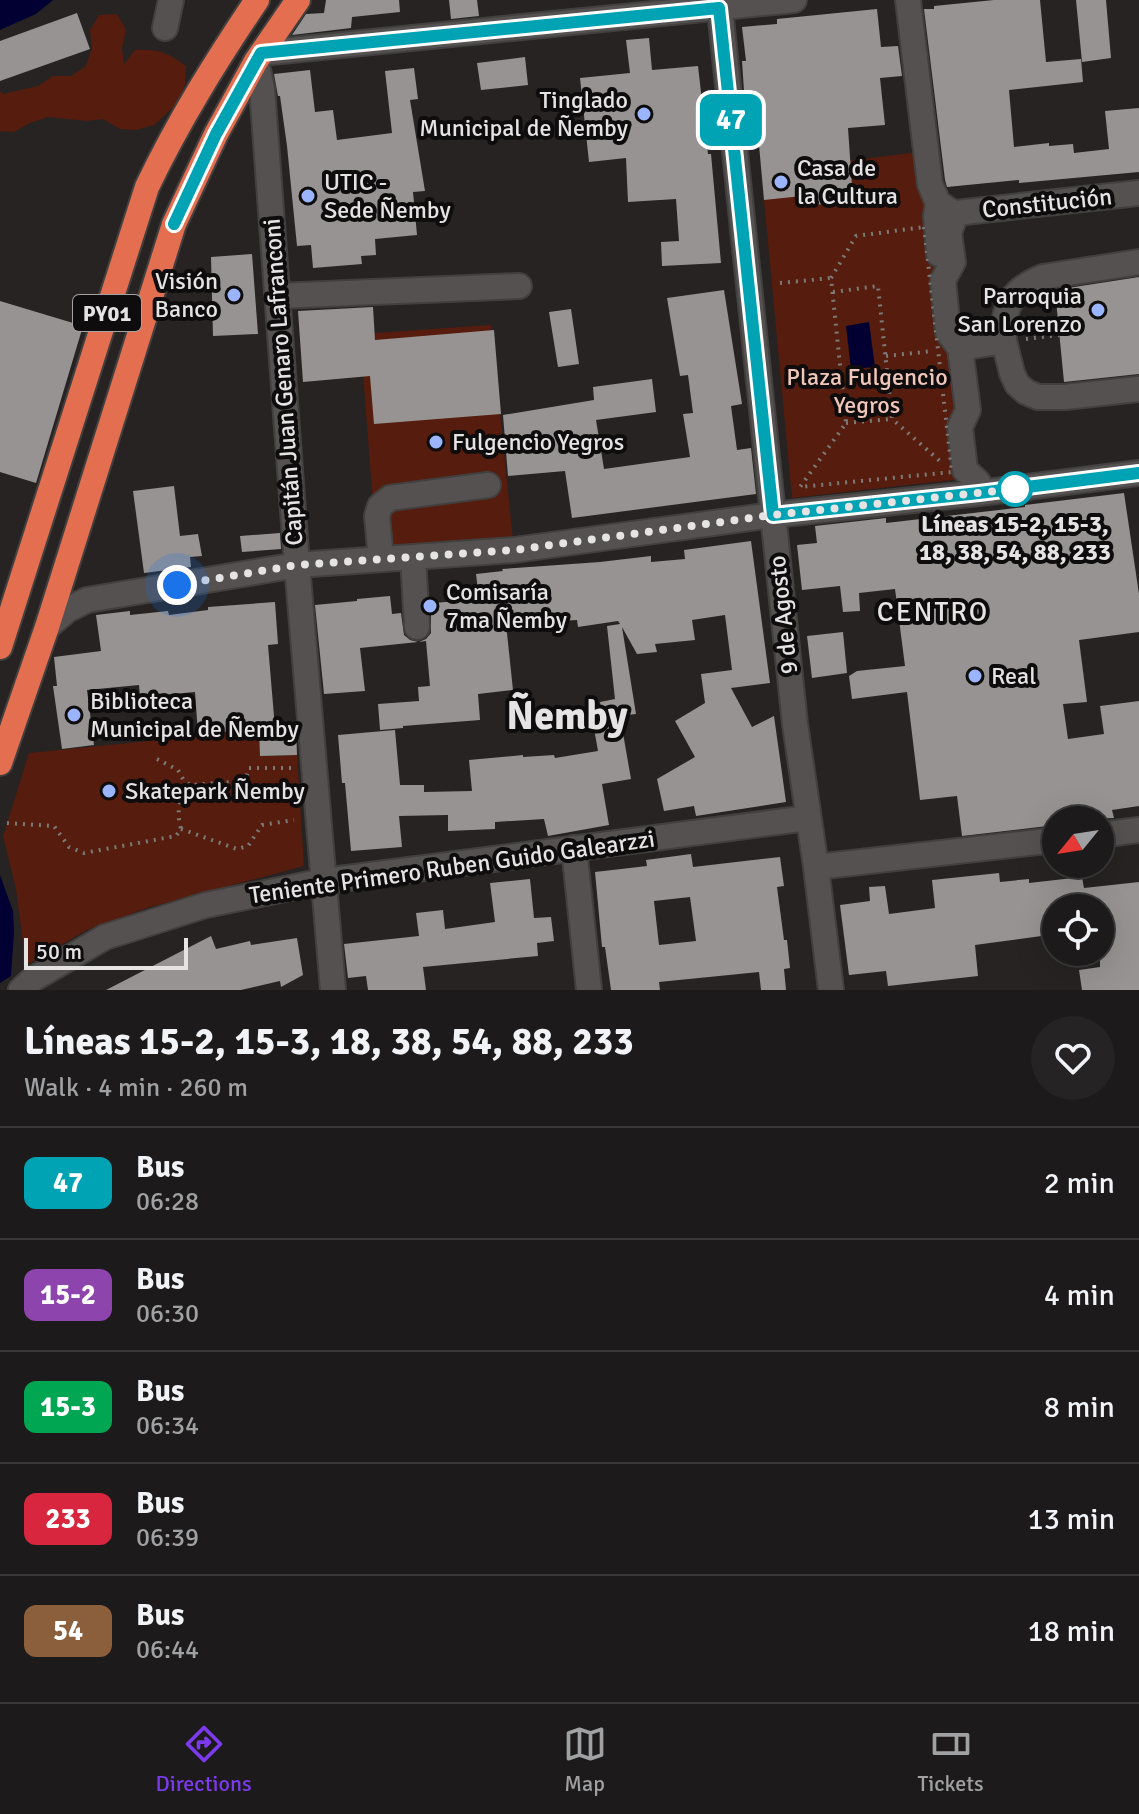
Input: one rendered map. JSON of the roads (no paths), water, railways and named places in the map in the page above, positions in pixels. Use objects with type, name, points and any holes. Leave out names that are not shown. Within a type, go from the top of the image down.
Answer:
[{"type":"highway","name":"PY01","points":[[0,647],[147,187],[202,83],[257,0]]},
{"type":"highway","name":"PY01","points":[[0,763],[47,627],[174,224],[216,134],[259,57],[298,0]]},
{"type":"street","points":[[165,28],[171,0]]},
{"type":"street","points":[[259,57],[719,4],[794,0]]},
{"type":"street","points":[[908,0],[930,184],[947,208],[953,262],[943,280],[949,349],[968,410],[960,427],[965,470],[978,482],[974,494]]},
{"type":"street","name":"9 de Agosto","points":[[719,4],[795,724],[831,990]]},
{"type":"street","name":"Capitán Juan Genaro Lafranconi","points":[[259,57],[333,990]]},
{"type":"street","name":"Constitución","points":[[947,208],[1139,193]]},
{"type":"street","points":[[947,208],[936,229],[949,349],[974,494]]},
{"type":"street","points":[[1139,262],[1033,281],[1012,298],[1003,325],[1016,340],[1012,373],[1017,384],[1026,392],[1038,397],[1065,397],[1139,389]]},
{"type":"street","points":[[277,296],[519,286]]},
{"type":"street","points":[[949,349],[1016,340]]},
{"type":"street","points":[[47,627],[67,610],[87,600],[297,565],[514,550],[773,515],[1139,473]]},
{"type":"street","points":[[381,559],[377,516],[380,506],[390,498],[488,485]]},
{"type":"street","points":[[413,557],[417,627]]},
{"type":"street","name":"Teniente Primero Ruben Guido Galearzzi","points":[[27,985],[105,937],[206,905],[324,881],[808,818]]},
{"type":"street","points":[[1114,833],[1139,830]]},
{"type":"street","points":[[816,867],[1042,842]]},
{"type":"street","points":[[574,848],[589,990]]},
{"type":"place","name":"Tinglado Municipal de Ñemby","points":[[644,114]]},
{"type":"place","name":"Casa de la Cultura","points":[[781,182]]},
{"type":"place","name":"UTIC - Sede Ñemby","points":[[308,196]]},
{"type":"place","name":"Visión Banco","points":[[234,295]]},
{"type":"place","name":"Parroquia San Lorenzo","points":[[1098,310]]},
{"type":"place","name":"Fulgencio Yegros","points":[[436,442]]},
{"type":"place","name":"Líneas 15-2, 15-3, 18, 38, 54, 88, 233","points":[[1015,489]]},
{"type":"place","name":"Comisaría 7ma Ñemby","points":[[430,606]]},
{"type":"place","name":"Real","points":[[975,676]]},
{"type":"place","name":"Biblioteca Municipal de Ñemby","points":[[74,715]]},
{"type":"place","name":"Skatepark Ñemby","points":[[109,791]]},
{"type":"district","name":"CENTRO","points":[[933,612]]},
{"type":"district","name":"Ñemby","points":[[567,716]]},
{"type":"park label","name":"Plaza Fulgencio Yegros","points":[[867,391]]}]
